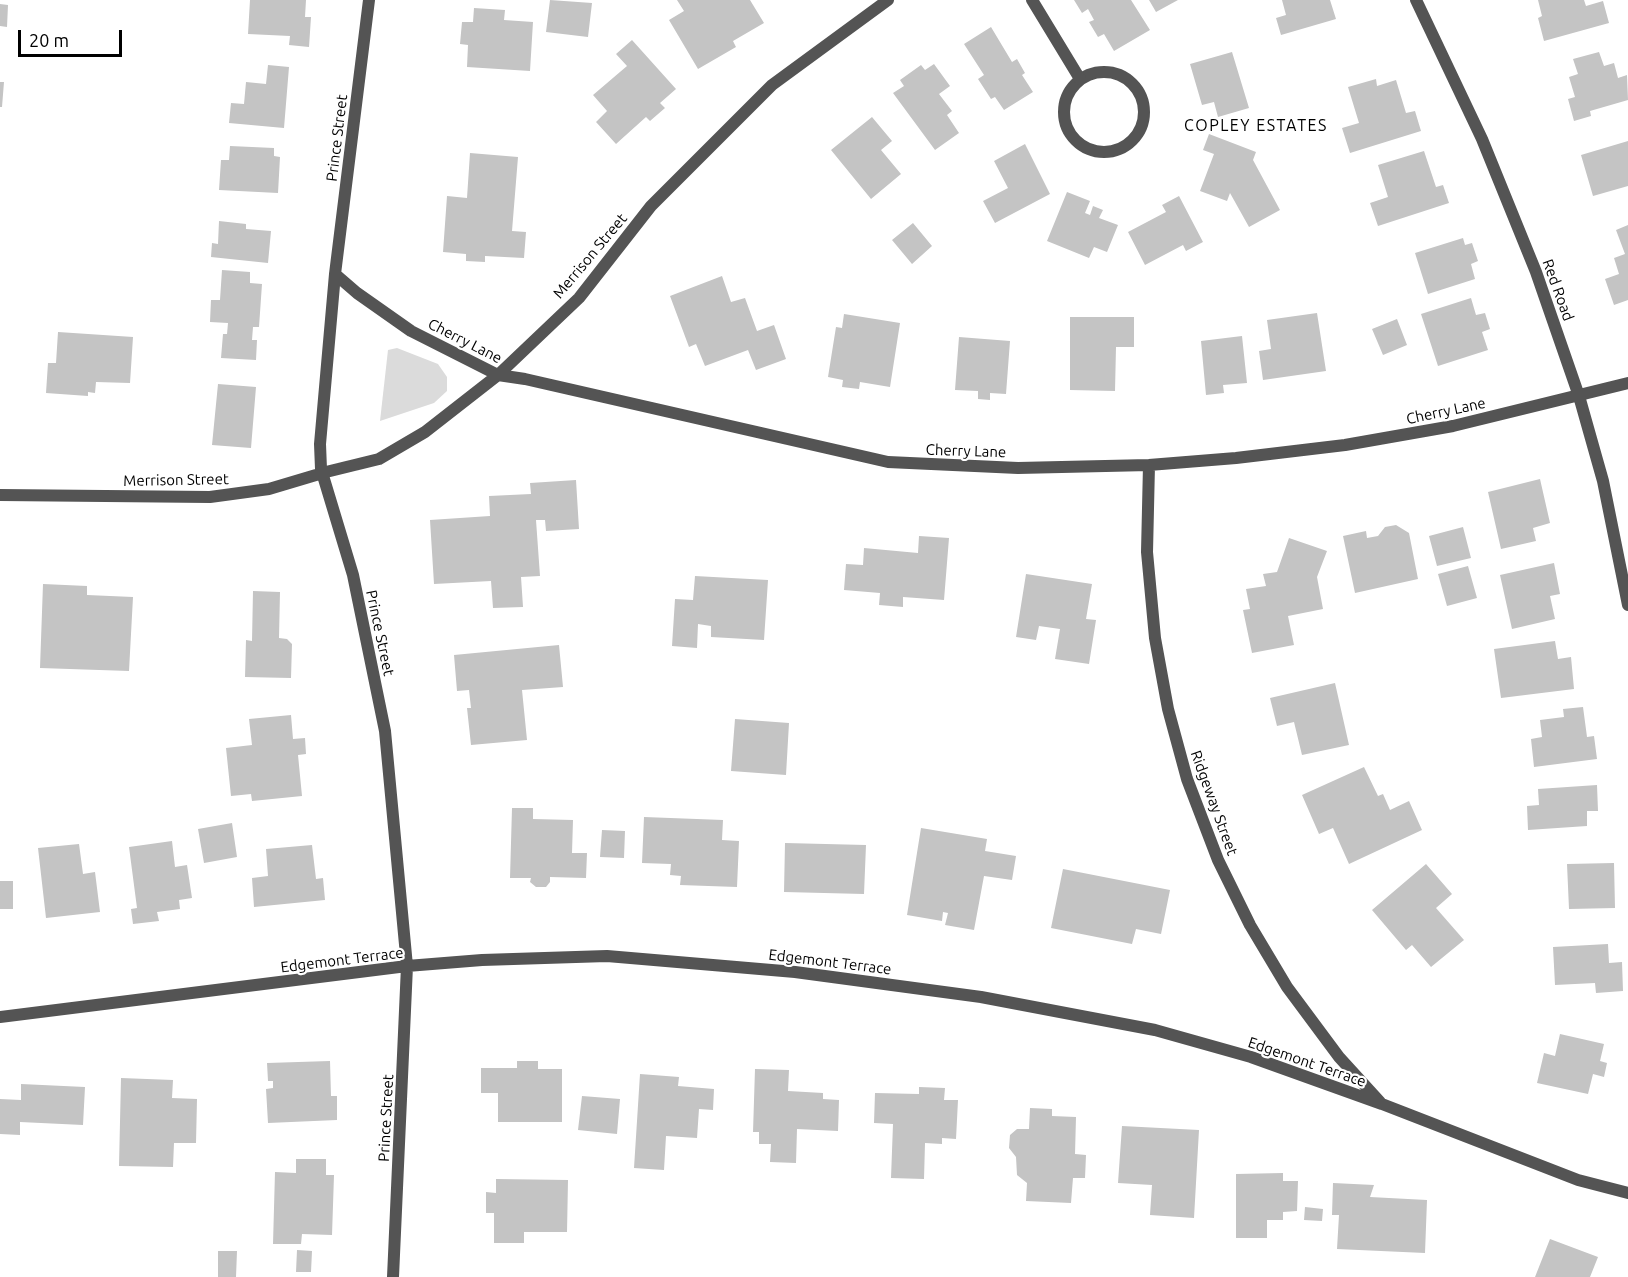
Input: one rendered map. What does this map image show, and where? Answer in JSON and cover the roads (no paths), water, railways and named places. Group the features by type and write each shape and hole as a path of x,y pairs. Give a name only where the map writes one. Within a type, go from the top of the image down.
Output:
{"street":[{"name":"Prince Street","path":"369,0 335,274 320,444 322,473 353,575 385,731 408,966 393,1277"},
{"name":"Merrison Street","path":"0,495 210,497 269,489 379,459 425,432 498,375 579,297 651,206 772,85 888,0"},
{"path":"1032,0 1080,79"},
{"name":"Red Road","path":"1416,0 1482,139 1536,272 1579,396 1603,481 1628,605"},
{"path":"1111,72 1128,79 1137,88 1143,100 1145,112 1143,125 1137,137 1128,145 1115,151 1101,153 1087,149 1067,130 1063,116 1064,102 1070,89 1080,79 1092,73 1111,72"},
{"name":"Cherry Lane","path":"335,274 357,293 411,331 498,375 525,379 888,462 1018,468 1149,465 1236,458 1345,445 1453,426 1628,382"},
{"name":"Ridgeway Street","path":"1149,465 1147,552 1155,638 1168,710 1187,779 1218,860 1250,925 1287,987 1339,1057 1382,1104"},
{"name":"Edgemont Terrace","path":"0,1017 408,966 482,960 608,956 795,972 981,997 1155,1030 1251,1057 1382,1104 1578,1180 1628,1193"}],"district":[{"name":"COPLEY ESTATES","path":"1256,126"}]}
